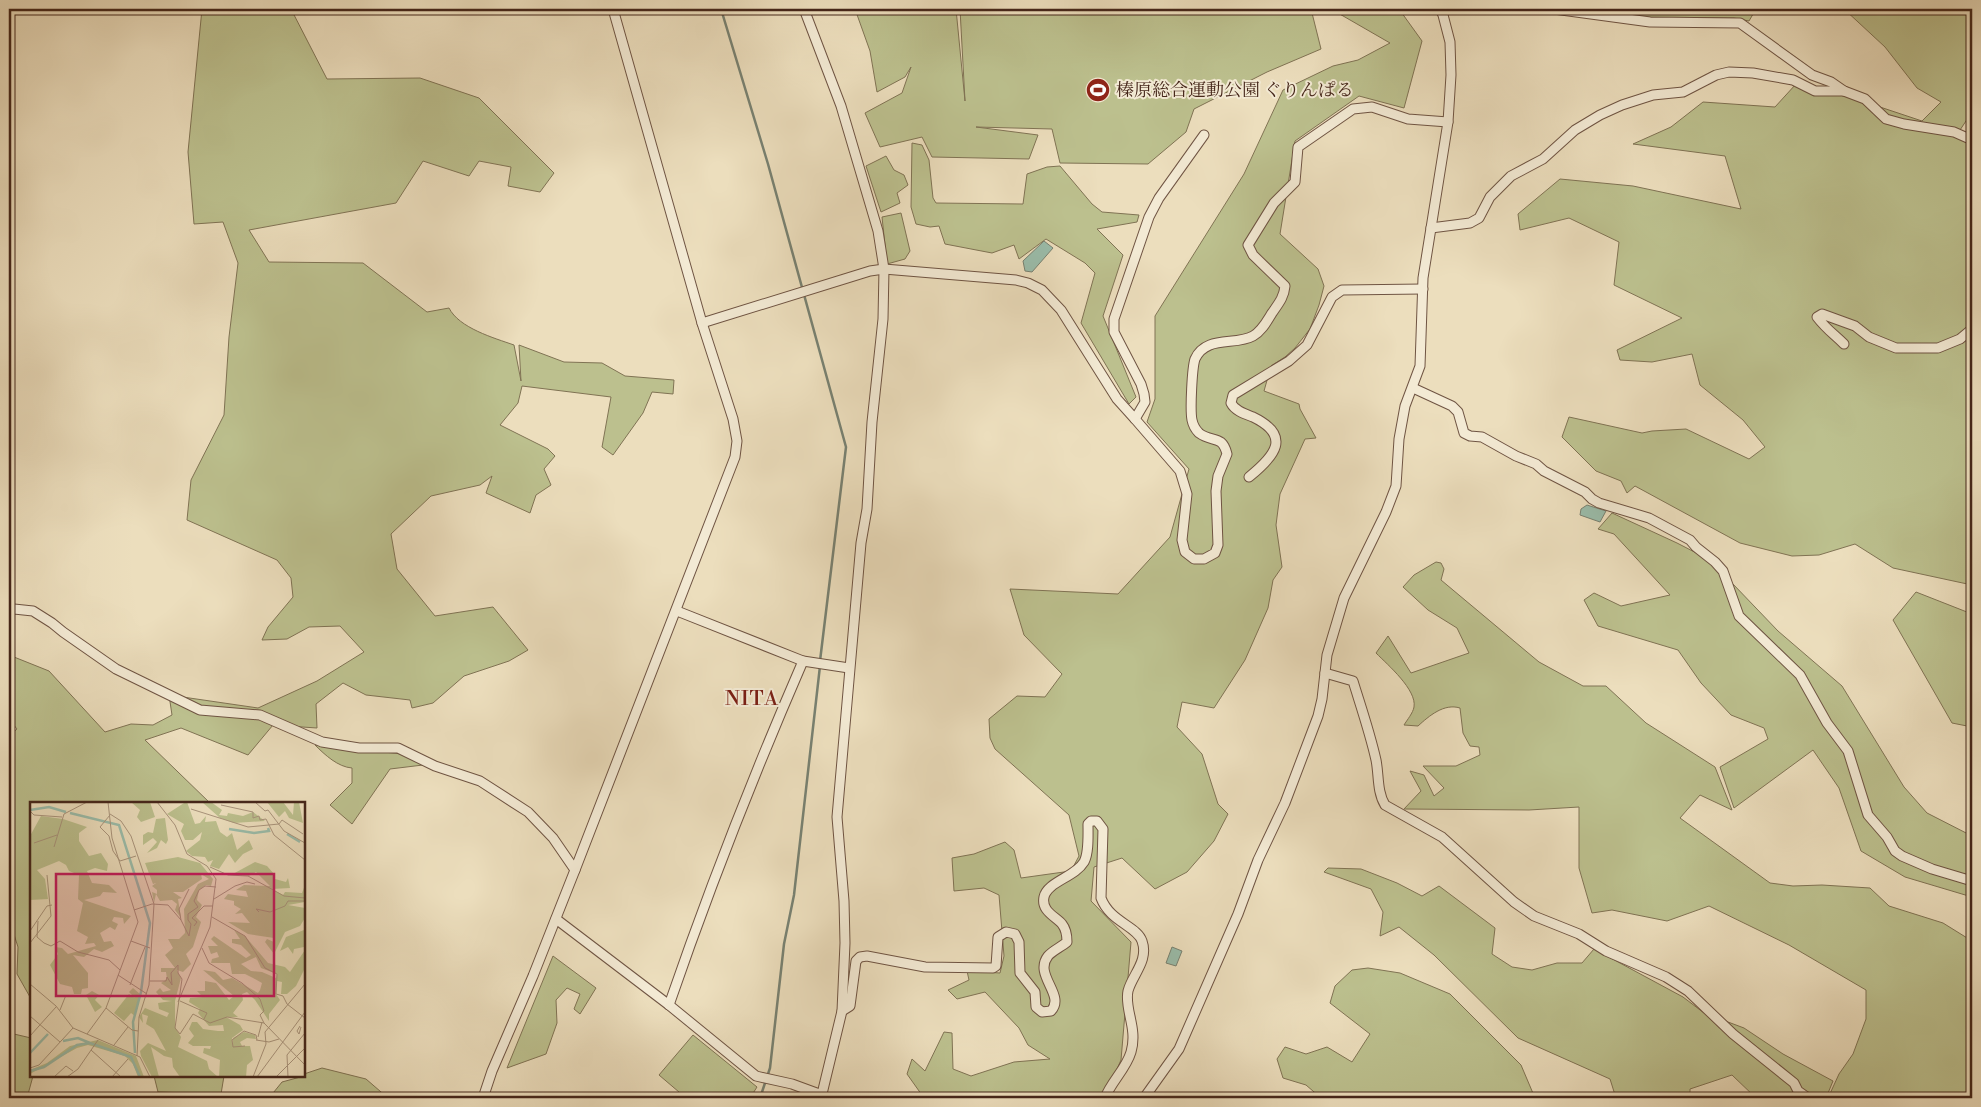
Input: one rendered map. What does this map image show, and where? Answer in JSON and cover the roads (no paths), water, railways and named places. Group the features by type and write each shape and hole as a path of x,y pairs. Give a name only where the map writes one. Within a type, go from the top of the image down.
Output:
{"street":[{"path":"483,1098 492,1071 576,870 622,746 677,611 735,458 737,441 733,419 702,323 613,9"},
{"path":"556,919 669,1005 756,1076 792,1084 821,1097 842,1010 845,943 837,817 861,543 867,509 872,422 883,319 884,270 878,231 841,106 804,9"},
{"path":"1144,1098 1179,1049 1234,923 1258,860 1285,803 1322,699 1327,655 1344,598 1386,512 1396,486 1405,406 1420,366 1423,278 1448,122 1452,75 1450,42 1440,9"},
{"path":"1554,9 1650,22 1740,23 1805,70 1831,82 1844,91 1865,99 1886,119 1904,124 1954,132 1972,140"},
{"path":"1431,228 1470,223 1480,218 1490,197 1511,176 1542,159 1575,130 1600,115 1622,105 1653,95 1683,92 1716,75 1729,72 1753,73 1793,80 1815,91 1844,91"},
{"path":"702,323 870,271 884,270 1016,280 1028,283 1042,290 1061,310 1117,398 1180,470 1186,494 1182,540 1185,552 1194,558 1204,559 1215,553 1218,545 1216,491 1218,476 1227,454 1225,445 1198,432 1192,421 1192,387 1195,360 1201,352 1215,343 1253,336 1262,328 1284,296 1285,286 1253,255 1248,246 1274,203 1295,182 1298,147 1354,109 1372,107 1408,119 1448,122"},
{"path":"1135,420 1145,402 1144,394 1141,384 1114,332 1114,319 1149,217 1159,198 1204,135"},
{"path":"1250,477 1266,463 1276,448 1277,439 1273,431 1264,423 1234,408 1231,403 1233,396 1278,366 1289,361 1307,345 1332,297 1339,291 1349,289 1423,289"},
{"path":"1844,344 1837,336 1827,330 1817,317 1822,314 1855,326 1869,337 1896,348 1938,348 1960,339 1972,330"},
{"path":"1413,388 1452,406 1458,412 1464,432 1470,436 1482,437 1516,456 1536,464 1544,471 1585,492 1599,503 1649,518 1690,540 1723,571 1739,616 1800,675 1827,723 1848,751 1868,815 1895,851 1932,869 1972,881"},
{"path":"9,612 14,609 33,611 116,669 200,710 260,715 322,742 359,748 398,748 435,766 480,780 528,812 553,838 576,870"},
{"path":"677,611 803,661 849,668"},
{"path":"669,1005 698,922 803,661"},
{"path":"1325,674 1353,681 1370,737 1376,761 1381,799 1385,805 1442,836 1514,902 1534,916 1579,934 1606,951 1666,977 1688,991 1733,1034 1794,1083 1798,1091 1808,1098"},
{"path":"842,1010 850,1006 856,961 860,957 867,956 925,967 993,968 996,966 998,937 1006,932 1015,934 1019,942 1020,973 1035,992 1036,1007 1042,1012 1051,1011 1055,1006 1056,1000 1044,972 1044,962 1048,955 1067,942 1067,934 1062,924 1049,914 1044,903 1044,896 1047,889 1076,872 1085,861 1088,824 1091,821 1097,821 1104,829 1101,898 1104,908 1112,916 1136,932 1142,941 1143,956 1140,970 1128,990 1127,1000 1133,1028 1131,1053 1105,1098"}],"waterway":[{"path":"721,9 768,164 846,447 820,661"},
{"path":"760,1098 770,1068 784,944 794,895 820,666"}],"place":[{"name":"榛原総合運動公園 ぐりんぱる","path":"1098,90"}],"district":[{"name":"NITA","path":"752,698"}]}
